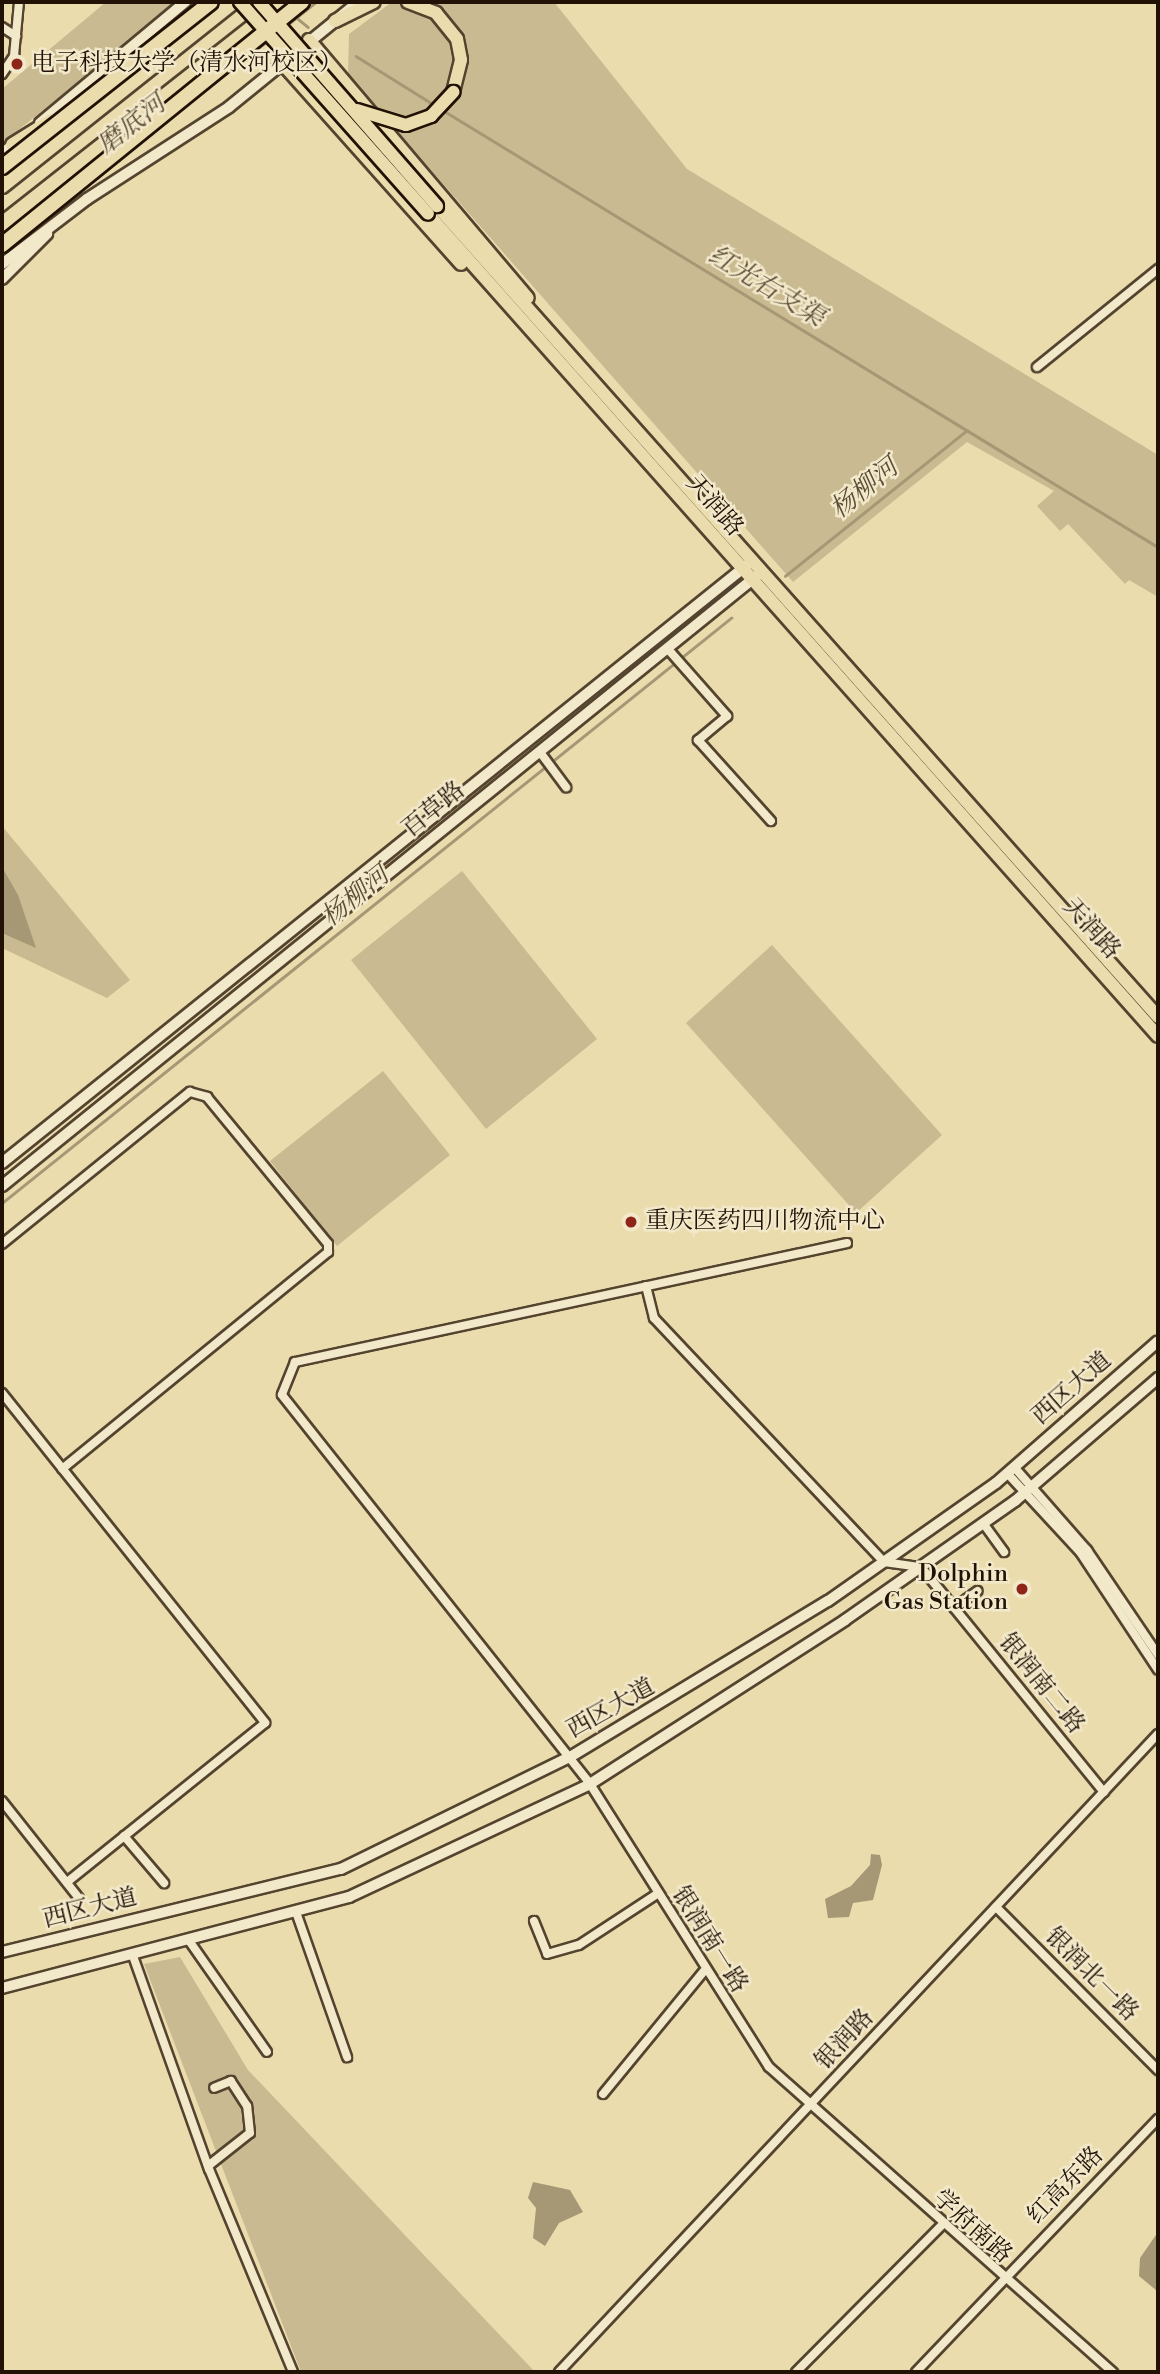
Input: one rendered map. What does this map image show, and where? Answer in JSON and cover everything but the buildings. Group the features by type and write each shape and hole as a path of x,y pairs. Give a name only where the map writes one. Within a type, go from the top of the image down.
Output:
{"highway":[{"path":"2,167 211,2"},
{"path":"2,186 233,2"},
{"path":"2,224 284,2"},
{"path":"2,245 302,2"},
{"path":"5,150 183,41"}],"main road":[{"path":"5,150 186,2"},
{"name":"天润路","path":"240,2 551,334 1158,1036"},
{"name":"天润路","path":"260,2 536,336 741,569 756,570 1158,1017"},
{"path":"2,264 56,222 229,107 358,2"},
{"path":"335,21 374,2"},
{"path":"345,102 406,125 431,116 453,92 461,60 457,40 436,13 408,2"},
{"path":"309,40 522,289 551,334"},
{"path":"282,64 497,304 536,336"},
{"path":"2,279 56,222"},
{"name":"西区大道","path":"2,1952 341,1869 570,1756 645,1716 884,1562 1010,1470 1158,1342"},
{"name":"西区大道","path":"2,1988 190,1942 349,1897 590,1784 921,1567 983,1523 1028,1490 1158,1378"}],"street":[{"path":"2,74 13,62 19,2"},
{"path":"2,27 16,36"},
{"path":"1037,367 1158,269"},
{"name":"百草路","path":"2,1164 741,569"},
{"name":"百草路","path":"2,1186 546,760 756,570"},
{"path":"667,648 727,716 698,740 771,821"},
{"path":"546,760 566,787"},
{"path":"2,1244 190,1092 207,1097 328,1244 328,1252 62,1469"},
{"path":"847,1243 646,1286 654,1318 884,1562 921,1567"},
{"name":"银润南一路","path":"646,1286 295,1362 282,1395 570,1756 590,1784 704,1972 769,2067 809,2106"},
{"path":"2,1393 265,1723 66,1882"},
{"path":"1010,1470 1087,1550 1158,1655"},
{"path":"1028,1490 1101,1581 1158,1670"},
{"path":"983,1523 1004,1552"},
{"name":"银润南二路","path":"921,1567 1104,1792"},
{"path":"954,1608 977,1591"},
{"name":"银润路","path":"559,2372 1158,1734"},
{"path":"2,1801 79,1898"},
{"path":"124,1836 164,1883"},
{"path":"534,1921 547,1954 579,1945 657,1894"},
{"name":"银润北一路","path":"996,1907 1158,2070"},
{"path":"296,1912 347,2057"},
{"path":"190,1942 267,2052"},
{"path":"132,1956 208,2166 293,2372"},
{"path":"603,2094 704,1972"},
{"path":"208,2166 250,2133 247,2106 231,2081 214,2088"},
{"name":"学府南路","path":"809,2106 1003,2280 1113,2372"},
{"name":"红高东路","path":"916,2372 1158,2119"},
{"path":"796,2372 942,2225"},
{"path":"585,2329 592,2337"}],"shaded area":[{"path":"106,2 179,2 2,143 2,89"},
{"path":"392,2 554,2 687,169 1158,455 1158,597 1129,580 1125,584 1068,524 1060,531 1037,506 1054,491 967,442 793,582 348,76 349,34"},
{"path":"2,826 130,980 107,998 2,948"},
{"path":"2,867 18,895 36,948 2,933"},
{"path":"462,871 597,1039 486,1129 351,960"},
{"path":"772,945 942,1135 856,1213 686,1023"},
{"path":"383,1071 450,1155 337,1246 270,1161"},
{"path":"871,1854 880,1855 882,1865 873,1900 853,1903 849,1917 828,1918 825,1899 851,1886 870,1865"},
{"path":"180,1957 248,2070 535,2372 301,2372 144,1964"},
{"path":"533,2182 570,2190 583,2212 559,2223 545,2246 533,2238 536,2208 528,2198"},
{"path":"1158,2232 1157,2291 1139,2276 1140,2258"}],"waterway":[{"name":"磨底河","path":"286,26 316,2"},
{"name":"红光右支渠","path":"297,18 308,27"},
{"name":"磨底河","path":"212,84 267,41"},
{"name":"红光右支渠","path":"356,56 436,106"},
{"name":"红光右支渠","path":"441,109 1158,547"},
{"name":"杨柳河","path":"785,576 967,430"},
{"name":"杨柳河","path":"2,1203 731,618"}],"place":[{"name":"电子科技大学（清水河校区）","path":"17,64"},
{"name":"重庆医药四川物流中心","path":"631,1222"},
{"name":"Dolphin Gas Station","path":"1022,1589"}]}
